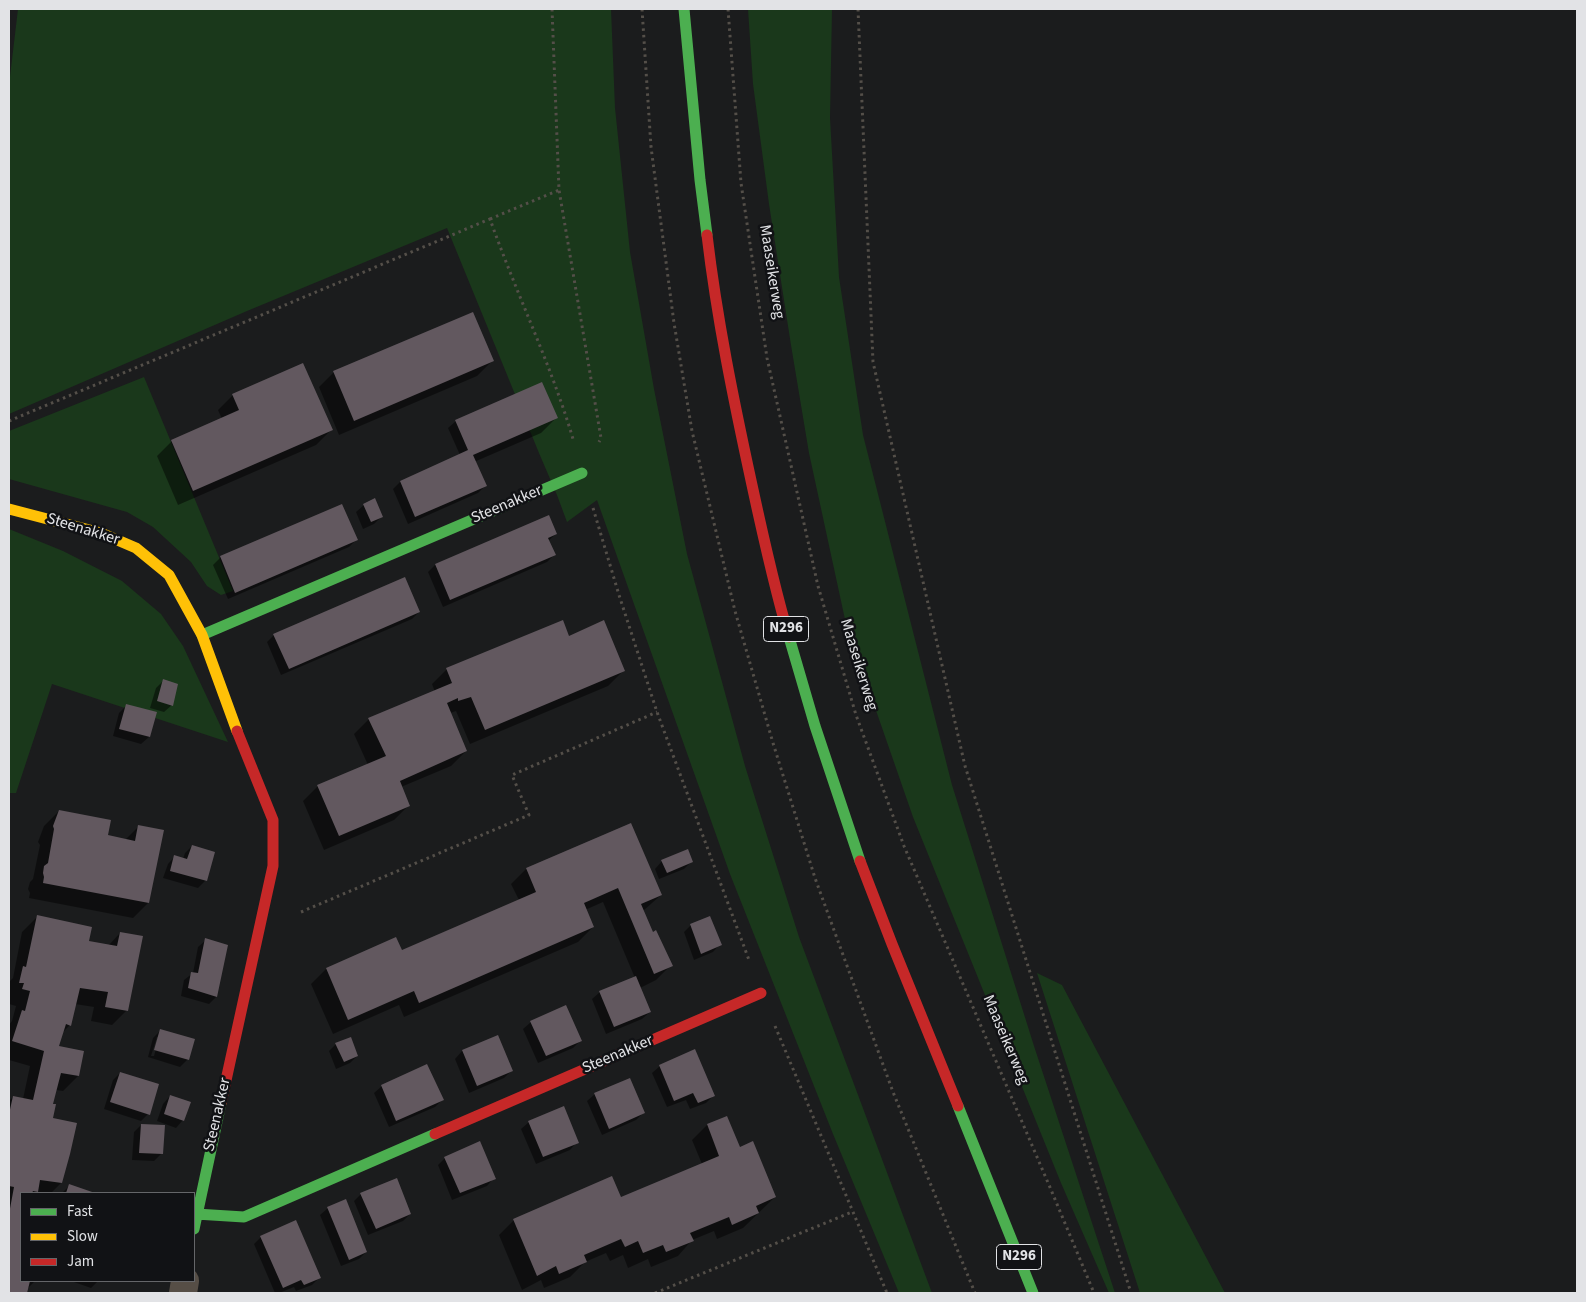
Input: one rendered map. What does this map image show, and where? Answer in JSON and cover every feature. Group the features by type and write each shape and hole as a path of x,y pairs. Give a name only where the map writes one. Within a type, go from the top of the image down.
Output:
{"street":[{"name":"N296","path":"684,9 700,180 713,285 731,390 777,598 815,726 859,857 892,944 1033,1293"},
{"name":"Steenakker","path":"202,635 582,473"},
{"name":"Steenakker","path":"9,509 101,534 136,548 169,575 202,635 226,703 273,820 273,866 195,1222"},
{"name":"Steenakker","path":"196,1214 244,1217 761,993"}],"path":[{"path":"552,9 559,190 602,438 582,473"},
{"name":"Maaseikerweg","path":"728,9 741,182 763,328 818,586 856,715 904,846 1050,1185 1094,1293"},
{"path":"858,9 873,362 965,766 1131,1293"},
{"path":"9,421 559,190"},
{"path":"490,219 549,369 566,418 656,712 761,993 887,1293"},
{"path":"260,929 529,815 512,775 656,712"},
{"path":"655,1293 852,1212"}],"green space":[{"path":"18,9 611,9 615,108 630,252 654,389 687,554 745,766 799,937 932,1293 899,1293 833,1134 730,874 597,500 567,522 447,228 247,311 9,414 9,85"},
{"path":"748,9 832,9 830,118 839,277 863,435 952,785 1034,1046 1115,1293 1109,1293 1061,1183 913,817 846,624 809,453 791,345 753,84"},
{"path":"144,377 233,591 221,595 207,586 191,562 153,527 127,512 9,479 9,431"},
{"path":"9,529 63,551 122,581 161,614 183,646 228,742 52,684 16,793 9,793"},
{"path":"1037,973 1062,985 1225,1293 1140,1293"}],"building":[{"path":"473,312 494,361 354,421 333,371"},
{"path":"303,363 333,430 193,491 171,440 239,410 232,394"},
{"path":"542,382 558,418 473,455 487,486 415,517 400,481 468,450 455,420"},
{"path":"375,498 383,517 371,522 363,504"},
{"path":"342,504 358,540 235,593 220,556"},
{"path":"549,515 557,534 548,538 556,555 450,600 435,564"},
{"path":"405,577 420,612 289,669 273,634"},
{"path":"563,620 569,636 604,620 625,671 485,730 471,697 458,701 458,698 447,703 467,751 400,781 410,806 339,836 317,785 386,756 368,718 452,683 446,668"},
{"path":"163,679 178,684 173,706 157,701"},
{"path":"126,704 157,712 150,737 119,729"},
{"path":"59,810 111,820 108,835 135,841 138,825 164,830 149,903 43,883 44,866 48,863 53,826"},
{"path":"631,823 662,895 641,904 653,932 656,930 673,966 654,974 618,888 584,903 594,927 419,1003 414,991 348,1020 326,968 396,937 402,950 536,892 526,868"},
{"path":"192,845 215,852 207,881 170,871 174,855 187,859"},
{"path":"688,849 693,862 667,873 661,860"},
{"path":"37,915 92,927 89,941 117,946 120,932 143,936 128,1011 105,1007 108,992 80,988 71,1026 66,1024 59,1046 84,1051 79,1076 61,1073 53,1104 56,1104 53,1118 77,1123 62,1183 40,1180 38,1192 20,1192 20,1282 30,1282 27,1293 9,1293 9,1214 14,1187 9,1186 9,1114 13,1096 33,1100 44,1051 12,1041 22,1010 25,1011 30,991 22,989 24,983 19,983 23,966 26,967"},
{"path":"710,916 722,945 701,954 690,924"},
{"path":"205,938 228,945 217,997 188,988 191,972 198,973"},
{"path":"636,976 651,1012 614,1027 599,991"},
{"path":"566,1005 582,1041 546,1056 530,1021"},
{"path":"160,1029 195,1039 189,1060 154,1050"},
{"path":"498,1035 513,1071 477,1086 462,1050"},
{"path":"351,1037 358,1056 344,1062 335,1043"},
{"path":"695,1049 715,1096 698,1103 693,1093 674,1101 659,1065"},
{"path":"427,1064 444,1100 396,1121 381,1085"},
{"path":"120,1072 159,1084 150,1115 110,1102"},
{"path":"630,1078 645,1113 609,1129 594,1093"},
{"path":"170,1095 191,1102 184,1121 164,1114"},
{"path":"564,1106 579,1143 543,1157 528,1121"},
{"path":"727,1116 740,1147 753,1141 776,1197 756,1206 759,1213 732,1225 729,1217 690,1233 694,1241 666,1252 663,1245 643,1253 638,1241 625,1247 621,1239 584,1255 587,1262 559,1274 556,1266 537,1276 513,1219 612,1176 621,1197 719,1156 707,1124"},
{"path":"141,1124 165,1125 163,1154 139,1153"},
{"path":"480,1141 496,1179 460,1193 444,1157"},
{"path":"397,1178 411,1214 376,1229 360,1193"},
{"path":"69,1184 92,1192 66,1192"},
{"path":"346,1199 367,1252 349,1260 327,1207"},
{"path":"296,1220 321,1278 304,1285 301,1280 283,1288 260,1236"}],"traffic: fast":[{"path":"684,9 707,235"},
{"path":"202,635 582,473"},
{"path":"789,637 815,726 860,861"},
{"path":"195,1224 221,1103"},
{"path":"958,1106 1033,1293"},
{"path":"196,1214 244,1217 435,1134"}],"traffic: slow":[{"path":"9,509 101,533 136,548 169,575 202,635 237,731"}],"traffic: jam":[{"path":"707,235 721,330 739,423 769,561 789,637"},
{"path":"221,1103 273,866 273,820 237,731"},
{"path":"860,861 958,1106"},
{"path":"435,1134 761,993"}]}
